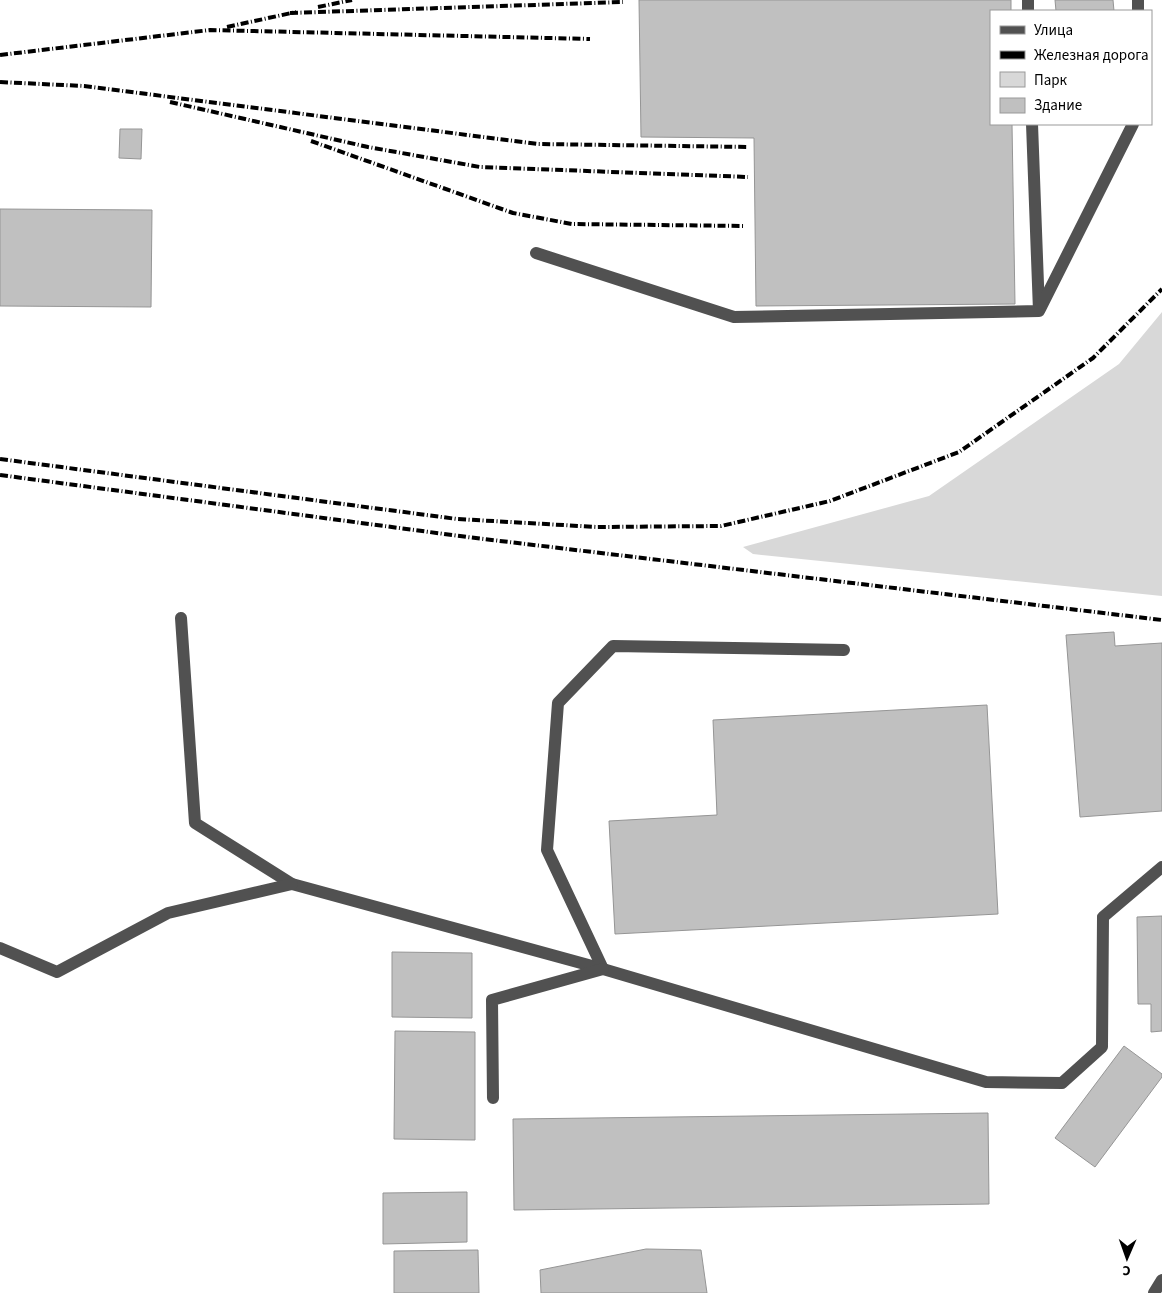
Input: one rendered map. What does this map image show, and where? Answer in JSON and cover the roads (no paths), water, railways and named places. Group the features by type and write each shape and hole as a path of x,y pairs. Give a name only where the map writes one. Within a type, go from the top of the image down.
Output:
{"street":[{"path":"1032,125 1039,311"},
{"path":"1039,311 1132,125"},
{"path":"536,253 734,316 1039,311"},
{"path":"181,618 195,823 292,884 603,969 986,1082 1062,1083 1102,1047 1103,917 1162,867"},
{"path":"603,969 546,850 558,703 612,646 844,650"},
{"path":"0,948 57,972 168,914 292,884"},
{"path":"493,1098 492,1000 603,969"},
{"path":"1154,1293 1162,1280"}],"railway":[{"path":"318,7 352,0"},
{"path":"290,13 623,2"},
{"path":"227,27 296,12"},
{"path":"0,55 210,30 590,39"},
{"path":"0,82 84,86 538,144 748,147"},
{"path":"170,102 368,147 480,167 748,177"},
{"path":"311,141 513,213 572,224 745,226"},
{"path":"0,459 457,519 597,527 721,526 830,501 959,452 1093,358 1162,289"},
{"path":"0,475 467,537 1162,620"}]}
